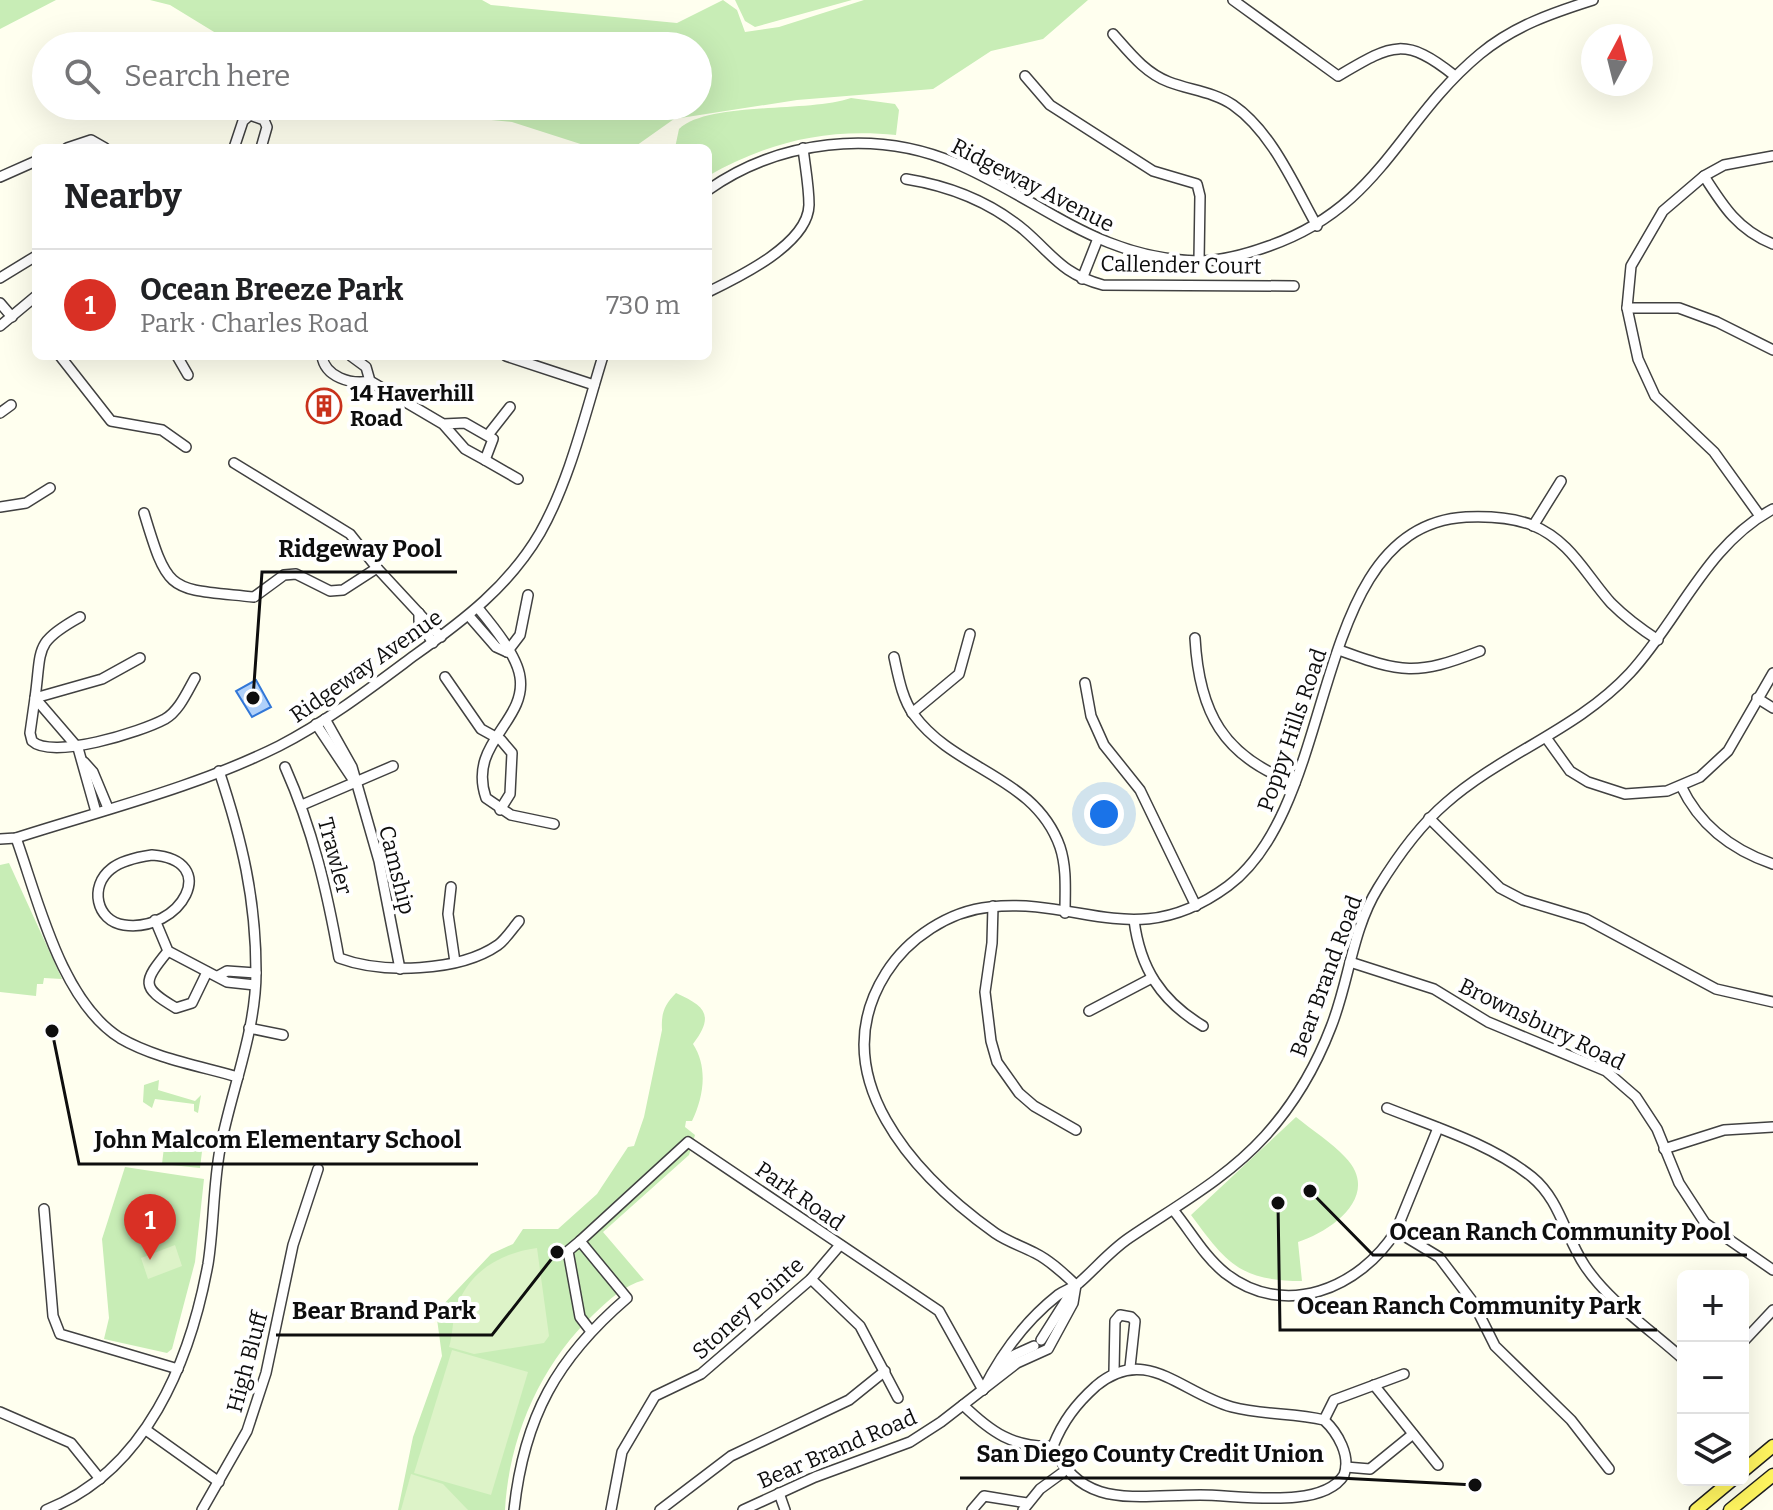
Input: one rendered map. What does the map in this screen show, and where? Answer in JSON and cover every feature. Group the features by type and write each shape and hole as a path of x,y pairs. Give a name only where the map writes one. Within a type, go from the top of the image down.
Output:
{"main road":[{"path":"1749,1466 1773,1446"},
{"path":"1730,1510 1773,1475"},
{"path":"1696,1510 1725,1486"}],"street":[{"path":"1233,0 1338,76 1372,56 1397,48 1429,55 1455,76"},
{"name":"Ridgeway Avenue","path":"712,188 754,164 803,148 882,145 930,154 971,171 1097,241 1145,255 1199,261 1246,254 1317,226 1367,185 1455,76 1506,35 1540,17 1591,0"},
{"path":"1113,34 1135,58 1158,76 1224,100 1247,116 1263,133 1317,226"},
{"path":"1025,76 1050,105 1153,171 1197,184 1200,196 1199,261"},
{"path":"235,144 244,120"},
{"path":"262,144 267,127 264,120"},
{"path":"76,144 86,140 99,144"},
{"path":"712,290 750,271 801,230 809,206 803,148"},
{"path":"1760,516 1714,452 1655,396 1638,359 1627,308 1631,266 1651,226 1679,195 1724,165 1773,156"},
{"path":"0,177 32,163"},
{"path":"1704,176 1722,207 1751,235 1773,244"},
{"name":"Callender Court","path":"906,179 959,191 994,209 1024,231 1067,272 1103,285 1294,286"},
{"path":"1082,279 1097,241"},
{"path":"0,278 32,258"},
{"path":"0,326 32,300"},
{"path":"0,303 12,317"},
{"path":"1627,308 1679,308 1773,350"},
{"path":"63,360 111,421 164,431 186,447"},
{"path":"179,360 188,375"},
{"path":"324,360 329,371 350,383 370,381 443,424 465,449 518,479"},
{"path":"356,360 366,367 370,381"},
{"path":"518,360 594,385"},
{"name":"Ridgeway Avenue","path":"0,839 16,838 219,771 279,746 320,722 469,616 503,585 540,531 563,479 602,360"},
{"path":"0,413 11,405"},
{"path":"488,435 510,407"},
{"path":"443,424 465,423 488,435 492,445 485,460"},
{"path":"234,463 350,534 419,613 419,621 437,640"},
{"path":"1533,526 1561,481"},
{"path":"0,507 26,503 50,488"},
{"name":"Bear Brand Road","path":"983,1390 1014,1338 1060,1293 1076,1285 1115,1248 1174,1211 1231,1169 1265,1136 1292,1103 1332,1026 1350,962 1376,892 1405,846 1429,818 1491,770 1547,739 1606,696 1658,640 1697,578 1723,548 1760,516 1773,509"},
{"path":"144,513 161,568 173,584 202,592 254,597 284,575 296,574 330,591 343,590 377,568"},
{"name":"Poppy Hills Road","path":"1076,1285 1037,1254 997,1234 938,1182 891,1133 868,1080 868,1018 874,994 890,967 936,925 962,912 993,906 1026,907 1134,920 1196,906 1238,878 1261,853 1281,822 1339,650 1371,573 1392,549 1409,536 1451,518 1498,517 1533,526 1571,551 1609,601 1658,640"},
{"path":"507,652 520,635 528,595"},
{"path":"478,608 504,641 507,652 518,668 520,694 484,755 482,782 486,798 500,810 554,824"},
{"path":"469,616 496,647 507,652"},
{"path":"80,617 50,634 41,650 30,733 32,741 47,748 78,748 166,719 195,678"},
{"path":"912,713 959,674 970,634"},
{"path":"1195,638 1203,697 1225,739 1250,760 1295,783"},
{"path":"1339,650 1387,667 1410,670 1438,668 1480,651"},
{"path":"894,657 912,713 943,746 1017,788 1049,822 1065,865 1065,913"},
{"path":"35,698 102,679 140,658"},
{"path":"1547,739 1570,771 1606,788 1645,796 1681,786 1714,766 1728,751 1773,673"},
{"path":"445,677 475,721 508,747 514,760 510,794 500,810"},
{"path":"1085,683 1091,716 1104,745 1140,790 1196,906"},
{"path":"35,698 78,748 96,812"},
{"path":"1757,698 1773,708"},
{"name":"Camship","path":"320,722 352,767 379,861 400,969"},
{"path":"84,762 93,772 108,808"},
{"path":"302,805 393,766"},
{"name":"Trawler","path":"285,767 302,805 324,873 339,958 356,965 400,969"},
{"path":"46,1510 72,1500 100,1479 146,1430 178,1369 207,1264 220,1150 248,1031 256,973 251,883 219,771"},
{"path":"1681,786 1691,806 1720,836 1735,848 1773,864"},
{"path":"1429,818 1500,888 1523,900 1586,919 1716,989 1773,1002"},
{"path":"16,838 46,925 67,972 98,1020 121,1038 143,1048 238,1077"},
{"path":"152,855 177,860 182,866 188,886 182,905 155,920 126,926 112,922 102,912 97,899 99,886 113,867 152,855"},
{"path":"451,887 448,914 455,962"},
{"path":"993,906 992,943 985,992 988,1029 997,1062 1019,1093 1034,1106 1076,1130"},
{"path":"155,920 168,951 227,982 255,985"},
{"path":"1134,920 1139,954 1150,979 1182,1014 1203,1026"},
{"path":"400,969 455,962 498,945 519,921"},
{"path":"168,951 149,976 148,986 152,994 176,1008 192,1003 212,974 227,971 256,973"},
{"name":"Brownsbury Road","path":"1350,962 1434,989 1488,1022 1606,1071 1636,1097 1657,1129 1679,1183 1705,1223 1773,1270"},
{"path":"1089,1011 1150,979"},
{"path":"248,1031 281,1037"},
{"path":"1387,1108 1481,1146 1531,1176 1547,1192 1584,1265 1601,1286 1677,1354"},
{"path":"1664,1149 1724,1130 1773,1127"},
{"path":"1174,1211 1223,1271 1247,1286 1282,1296 1320,1292 1354,1278 1373,1262 1396,1231 1438,1128"},
{"name":"Park Road","path":"580,1241 688,1142 939,1311 983,1390"},
{"name":"High Bluff","path":"202,1510 247,1431 266,1373 293,1245 318,1169"},
{"path":"44,1209 53,1316 60,1334 178,1369"},
{"path":"1396,1231 1439,1257 1473,1302 1495,1346 1571,1420 1609,1469"},
{"path":"514,1510 522,1457 542,1401 590,1330 627,1298 580,1241 568,1251 580,1317 590,1330"},
{"name":"Stoney Pointe","path":"611,1510 622,1452 655,1396 701,1374 811,1279 840,1245"},
{"path":"811,1279 860,1326 898,1398"},
{"name":"Bear Brand Road","path":"743,1510 910,1442 998,1377 1044,1352 1044,1339 1073,1303 1076,1285"},
{"path":"1749,1336 1773,1310"},
{"path":"1114,1372 1115,1321 1120,1315 1135,1321 1130,1367"},
{"path":"998,1377 1012,1356 1044,1339 1030,1321"},
{"path":"1130,1367 1156,1373 1228,1406 1324,1420 1339,1439 1346,1467 1341,1482 1331,1494 1315,1504 1298,1509 1262,1508 1200,1495 1115,1505 1073,1488 1062,1473 1053,1446 1062,1424 1077,1404 1114,1372 1130,1367"},
{"path":"667,1509 731,1456 849,1400 885,1371"},
{"path":"1324,1420 1334,1400 1404,1374"},
{"path":"1374,1385 1438,1465"},
{"path":"963,1405 999,1437 1036,1447 1053,1446"},
{"path":"0,1412 71,1443 100,1479"},
{"path":"146,1430 219,1482"},
{"path":"1346,1467 1370,1469 1413,1434"},
{"path":"972,1510 984,1496 1025,1507 1062,1473"},
{"path":"779,1493 785,1510"}],"green space":[{"path":"0,0 56,0 0,29"},
{"path":"150,0 482,0 491,5 677,23 723,0 737,10 745,32 779,27 864,0 1088,0 1043,39 991,51 933,89 797,100 712,113 712,32 214,32 170,5"},
{"path":"735,0 852,0 755,27 745,21"},
{"path":"851,98 895,104 899,110 896,135 846,134 798,140 753,154 712,174 712,144 676,144 679,129 693,120 712,120 712,114"},
{"path":"491,120 673,120 639,144 581,144 512,122"},
{"path":"9,863 62,979 44,978 43,984 37,984 36,996 0,992 0,865"},
{"path":"676,993 700,1007 705,1019 693,1044 701,1062 703,1082 692,1121 686,1121 685,1127 695,1135 689,1155 603,1232 644,1280 623,1289 594,1314 558,1355 544,1378 531,1403 513,1455 505,1510 398,1510 413,1437 442,1356 437,1319 440,1308 491,1254 513,1244 523,1229 558,1229 597,1194 628,1147 634,1146 644,1117 663,1014"},
{"path":"159,1080 158,1090 195,1101 201,1095 198,1113 194,1111 194,1104 155,1099 152,1108 143,1102 144,1085"},
{"path":"1296,1117 1345,1157 1355,1171 1358,1185 1355,1198 1338,1220 1298,1242 1302,1281 1263,1277 1236,1266 1214,1245 1191,1215"},
{"path":"166,1130 204,1135 200,1168 162,1164"},
{"path":"125,1167 204,1179 195,1262 172,1349 167,1353 104,1339 109,1318 102,1239"},
{"path":"175,1245 182,1266 148,1279 141,1258"},
{"path":"537,1248 549,1336 544,1343 474,1354 449,1347 461,1296 477,1275 510,1254"},
{"path":"452,1350 528,1372 491,1495 414,1473"},
{"path":"411,1474 443,1484 468,1510 401,1510"}],"water":[{"path":"256,680 271,707 252,717 236,691"}],"place":[{"name":"14 Haverhill Road","path":"324,406"},
{"name":"Ridgeway Pool","path":"253,698"},
{"name":"John Malcom Elementary School","path":"52,1031"},
{"name":"Ocean Ranch Community Pool","path":"1310,1191"},
{"name":"Ocean Ranch Community Park","path":"1278,1203"},
{"name":"Bear Brand Park","path":"557,1252"},
{"name":"Ocean Breeze Park","path":"150,1260"},
{"name":"San Diego County Credit Union","path":"1475,1485"}]}
